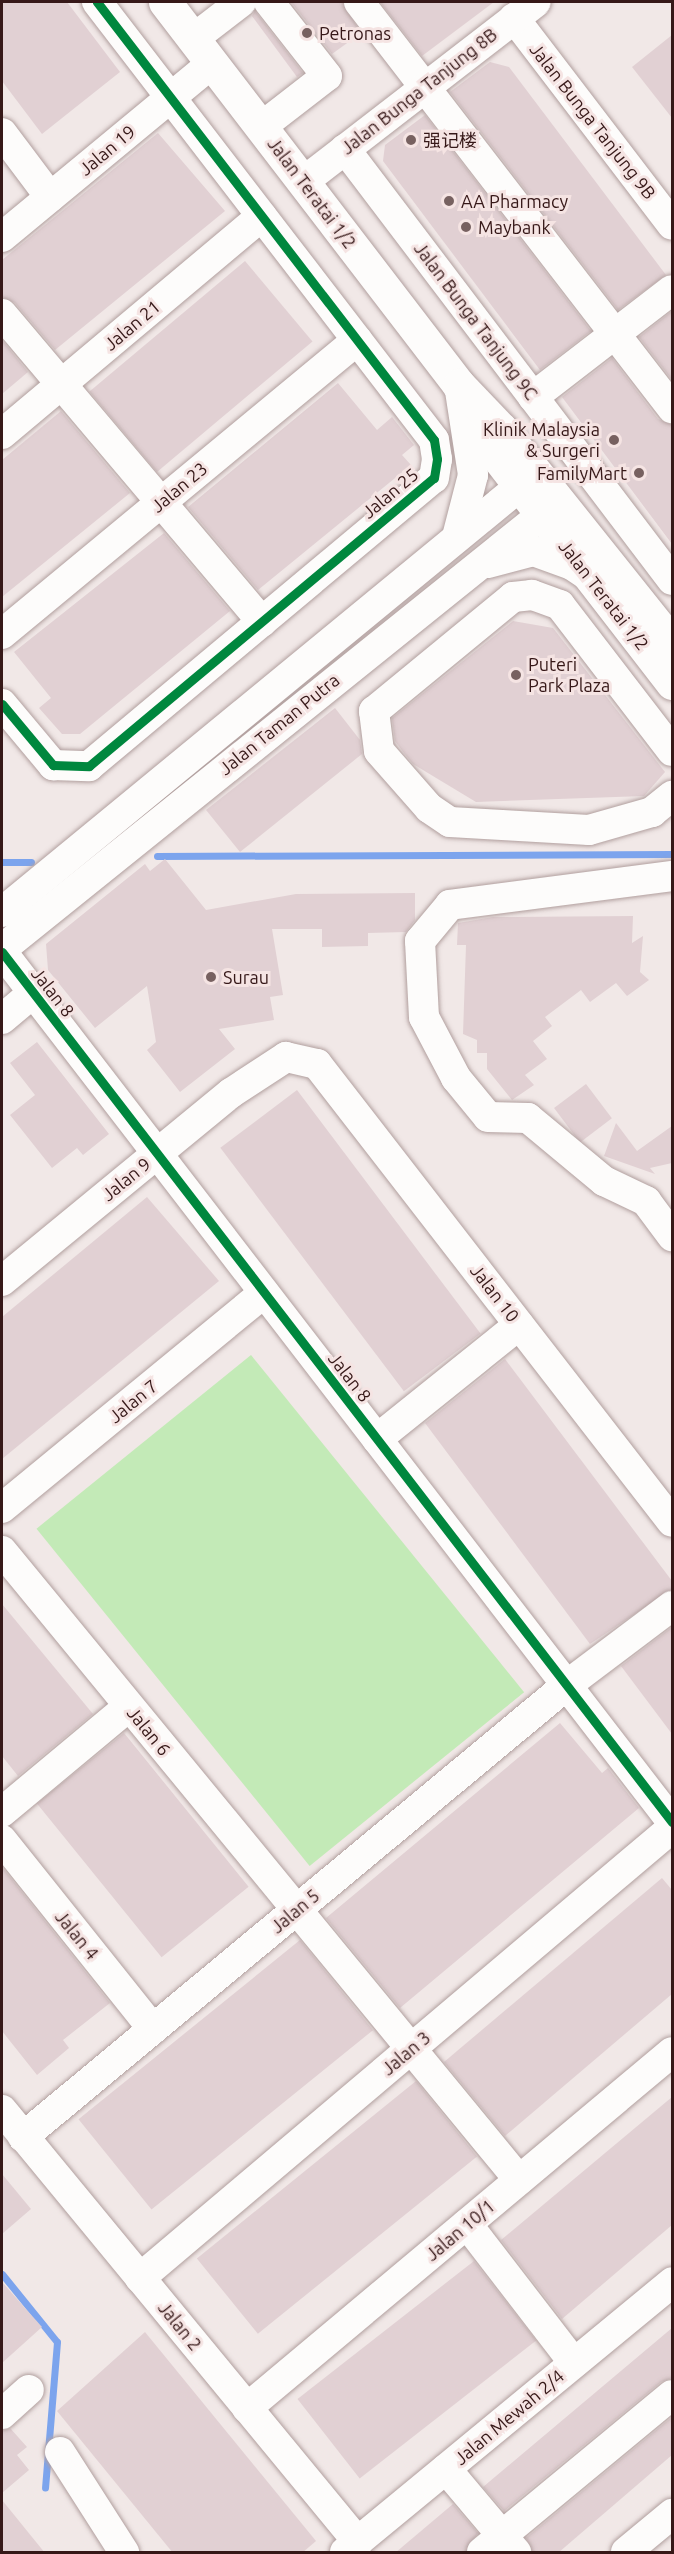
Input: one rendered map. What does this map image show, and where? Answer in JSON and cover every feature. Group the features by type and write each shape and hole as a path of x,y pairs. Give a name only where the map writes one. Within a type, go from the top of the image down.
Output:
{"main road":[{"name":"Jalan Teratai 1/2","path":"165,2 459,385 527,480 550,508 670,634"},
{"name":"Jalan Teratai 1/2","path":"550,508 593,580 626,620 672,683"}],"street":[{"name":"Jalan 25","path":"2,704 53,765 89,766 434,478 434,440 97,2"},
{"name":"Jalan 19","path":"2,237 170,97 241,2"},
{"path":"261,127 327,76 269,2"},
{"path":"359,2 672,408"},
{"name":"Jalan Bunga Tanjung 8B","path":"303,182 525,10"},
{"name":"Jalan Bunga Tanjung 9B","path":"525,10 668,208"},
{"path":"2,133 50,197"},
{"name":"Jalan Bunga Tanjung 9C","path":"345,149 672,580"},
{"name":"Jalan 21","path":"2,434 262,216"},
{"path":"533,397 672,290"},
{"path":"2,314 159,504 262,622"},
{"name":"Jalan 23","path":"2,634 357,340"},
{"path":"458,533 473,475 459,385"},
{"name":"Jalan Taman Putra","path":"2,912 458,533 527,480"},
{"name":"Jalan Taman Putra","path":"2,951 471,568 550,508"},
{"path":"471,568 533,551 572,565 593,580"},
{"path":"672,751 594,642 560,604 531,595 513,597 374,711 379,751 429,808 450,822 589,830 652,812 672,796"},
{"path":"594,642 626,620"},
{"path":"672,876 450,905 420,941 424,1017 456,1078 488,1117 528,1118 604,1181 646,1201 672,1236"},
{"name":"Jalan 8","path":"2,951 672,1822"},
{"path":"2,1019 33,993"},
{"name":"Jalan 9","path":"2,1281 231,1094 286,1057 317,1064"},
{"name":"Jalan 10","path":"317,1064 672,1522"},
{"name":"Jalan 7","path":"2,1509 264,1293"},
{"path":"377,1439 519,1324"},
{"name":"Jalan 6","path":"2,1551 519,2180"},
{"name":"Jalan 5","path":"23,2137 567,1685 672,1606"},
{"path":"2,1812 129,1706"},
{"name":"Jalan 3","path":"140,2278 672,1828"},
{"name":"Jalan 4","path":"2,1840 153,2029"},
{"name":"Jalan 10/1","path":"247,2408 671,2056"},
{"name":"Jalan 2","path":"2,2110 247,2408 352,2547"},
{"path":"466,2224 574,2362"},
{"name":"Jalan Mewah 2/4","path":"352,2547 574,2362 670,2287"},
{"path":"2,2414 29,2390"},
{"path":"446,2469 500,2547 672,2395"},
{"path":"60,2452 115,2549"},
{"path":"626,2553 672,2514"}],"green space":[{"path":"251,1355 524,1692 310,1866 37,1529"}],"building":[{"path":"2,2 67,2 120,72 42,134 2,81"},
{"path":"291,2 342,2 361,33 332,54"},
{"path":"380,2 494,2 422,56"},
{"path":"255,11 303,73 297,77 252,16"},
{"path":"672,35 672,118 632,67"},
{"path":"490,62 509,67 666,275 618,310 450,92"},
{"path":"425,115 591,331 540,370 383,161 385,145"},
{"path":"158,133 225,211 55,350 15,303 2,297 2,260"},
{"path":"245,261 312,341 157,472 89,391"},
{"path":"672,311 672,380 639,337"},
{"path":"2,340 28,372 2,394"},
{"path":"612,358 658,419 672,425 672,544 562,397"},
{"path":"338,383 377,430 392,417 414,445 402,455 411,465 258,590 188,507"},
{"path":"61,411 130,493 2,597 2,460"},
{"path":"164,533 230,611 80,734 62,734 39,708 51,698 14,652"},
{"name":"Puteri Park Plaza","path":"513,621 553,628 665,772 644,796 476,802 413,764 395,741 392,718"},
{"path":"335,708 360,740 362,754 240,852 206,810"},
{"path":"165,859 206,910 296,894 415,893 415,920 406,932 368,933 368,946 322,947 322,929 272,929 283,995 270,997 274,1020 219,1029 235,1049 180,1092 147,1050 156,1042 147,986 95,1028 48,970 46,944 145,864 150,871"},
{"path":"633,916 632,943 643,936 640,972 649,980 627,996 616,983 590,1002 581,990 545,1017 552,1026 533,1041 547,1059 525,1075 534,1085 512,1100 487,1069 487,1053 477,1053 477,1040 463,1034 466,945 457,945 458,923 493,917"},
{"path":"37,1042 109,1134 83,1155 77,1148 52,1168 10,1115 35,1095 10,1063"},
{"path":"586,1084 612,1118 580,1142 554,1108"},
{"path":"297,1090 481,1334 404,1391 220,1148"},
{"path":"616,1123 637,1151 672,1126 672,1163 650,1168 655,1174 604,1156"},
{"path":"147,1197 219,1281 2,1459 2,1317"},
{"path":"505,1359 672,1581 672,1589 590,1644 425,1423"},
{"path":"2,1604 93,1714 18,1776 2,1756"},
{"path":"672,1627 672,1734 621,1666"},
{"path":"560,1723 602,1773 608,1768 639,1808 400,2008 326,1918"},
{"path":"124,1733 249,1887 162,1957 37,1803"},
{"path":"2,1867 110,2003 63,2040 69,2048 37,2075 2,2031"},
{"path":"662,1878 672,1890 672,1994 505,2136 444,2062"},
{"path":"300,1940 373,2030 152,2210 79,2119"},
{"path":"416,2081 477,2156 258,2334 197,2258"},
{"path":"672,2097 672,2225 562,2319 501,2240"},
{"path":"2,2174 31,2209 2,2234"},
{"path":"474,2261 536,2341 360,2478 297,2399"},
{"path":"2,2282 42,2327 2,2363"},
{"path":"672,2328 672,2378 661,2382 504,2511 483,2487"},
{"path":"145,2332 316,2541 302,2553 173,2553 57,2411"},
{"path":"672,2417 672,2455 558,2553 533,2553 526,2538"},
{"path":"10,2428 27,2447 17,2455 29,2470 2,2493 2,2431"},
{"path":"2,2500 45,2553 2,2553"},
{"path":"453,2504 478,2533 465,2553 395,2553"}],"waterway":[{"path":"157,856 672,854"},
{"path":"2,862 31,862"},
{"path":"2,2274 57,2342 45,2488"}],"cycle path":[{"path":"2,704 53,765 89,766 434,478 437,459 434,440 97,2"},
{"path":"2,952 672,1822"}],"place":[{"name":"Petronas","path":"307,33"},
{"name":"强记楼","path":"411,140"},
{"name":"AA Pharmacy","path":"449,201"},
{"name":"Maybank","path":"466,227"},
{"name":"Klinik Malaysia & Surgeri","path":"614,440"},
{"name":"FamilyMart","path":"639,473"},
{"name":"Puteri Park Plaza","path":"516,675"},
{"name":"Surau","path":"211,977"}]}
